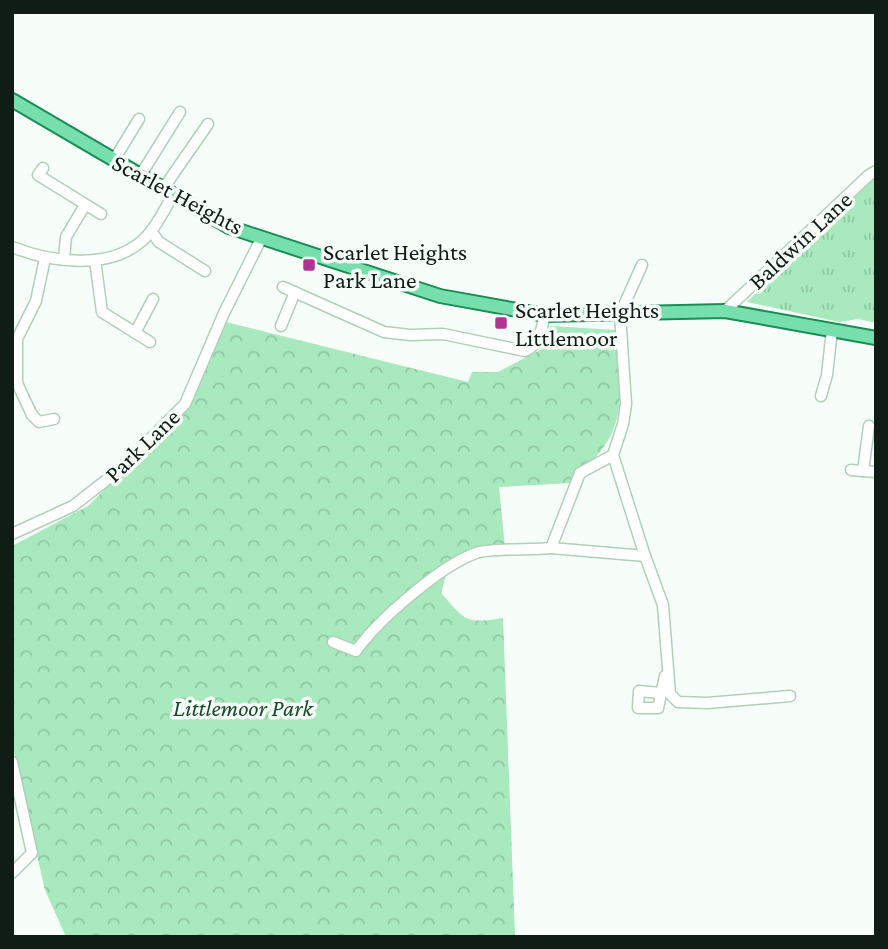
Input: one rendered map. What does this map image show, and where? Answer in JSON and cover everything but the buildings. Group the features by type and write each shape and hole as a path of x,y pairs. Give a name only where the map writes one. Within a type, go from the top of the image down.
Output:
{"main road":[{"name":"Scarlet Heights","path":"12,100 229,227 440,296 545,315 725,312 876,338"}],"street":[{"path":"140,176 180,112"},
{"path":"114,160 139,119"},
{"path":"12,247 45,258 95,260 123,253 152,231 168,192 208,124"},
{"path":"43,168 38,175 100,214"},
{"name":"Baldwin Lane","path":"725,312 876,171"},
{"path":"64,259 65,237 85,205"},
{"path":"152,231 159,242 205,271"},
{"name":"Park Lane","path":"12,534 74,506 118,471 185,404 224,313 262,237"},
{"path":"45,258 36,301 17,339 17,383 32,415 39,422 54,419"},
{"path":"95,260 102,312 149,342"},
{"path":"642,265 620,314 626,404 613,455 663,605 670,694 678,702 707,703 790,696"},
{"path":"283,286 384,332 410,335 443,334 525,351 534,347 538,340 545,315"},
{"path":"281,326 295,292"},
{"path":"135,333 153,299"},
{"path":"821,396 827,375 832,330"},
{"path":"863,471 869,426"},
{"path":"551,548 580,473 613,455"},
{"path":"851,470 876,472"},
{"path":"333,642 356,651 370,632 404,601 452,565 478,552 551,548 645,556"},
{"path":"660,692 664,684 667,651"},
{"path":"12,762 32,853 12,873"}],"green space":[{"path":"876,177 876,323 858,319 839,322 747,302 844,209 870,180"},
{"name":"Littlemoor Park","path":"226,322 468,382 472,372 498,372 546,347 550,326 616,330 620,402 618,416 607,442 571,483 499,487 505,547 472,549 449,565 441,593 467,618 481,621 503,618 515,937 66,937 45,890 12,744 12,546 88,506 190,405"}],"place":[{"name":"Scarlet Heights Park Lane","path":"309,265"},
{"name":"Scarlet Heights Littlemoor","path":"501,323"}]}
